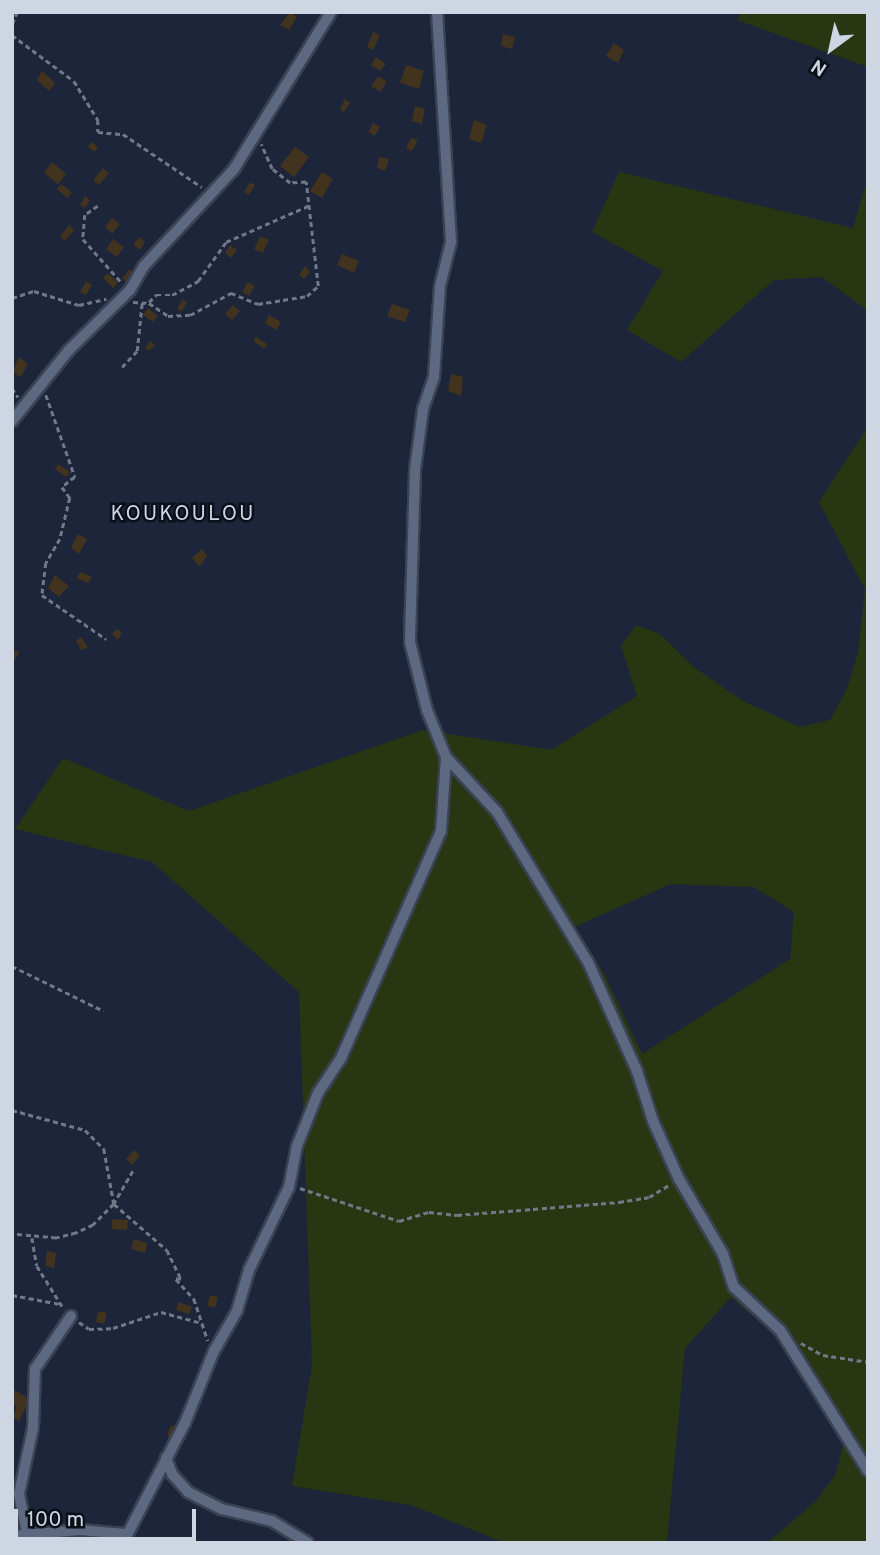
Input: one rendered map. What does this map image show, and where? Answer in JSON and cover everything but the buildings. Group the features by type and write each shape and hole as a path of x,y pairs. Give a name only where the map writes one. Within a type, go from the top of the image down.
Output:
{"street":[{"path":"12,421 40,384 130,290 144,265 212,193 256,132 331,12"},
{"path":"437,12 451,242 440,286 434,377 423,409 415,470 410,642 427,710 446,757 497,812 588,962 679,1179 723,1254 734,1287 780,1330 868,1471"},
{"path":"12,1536 28,1539 80,1530 124,1538 166,1458 214,1351 237,1311 249,1270 289,1187 297,1146 318,1093 341,1058 441,831 446,757"},
{"path":"28,1539 19,1494 33,1428 35,1369 71,1316"},
{"path":"166,1458 172,1474 188,1492 222,1509 272,1521 308,1543"}],"path":[{"path":"12,23 17,12"},
{"path":"12,35 74,81 98,120 98,132 123,134 212,193"},
{"path":"12,298 34,291 79,305 100,298 116,302 142,302 149,303 168,316 190,315 231,293 258,303 307,296 318,286 306,182 290,183 272,169 256,132"},
{"path":"98,205 85,215 83,239 130,290"},
{"path":"149,303 156,295 172,296 198,281 226,242 310,205"},
{"path":"122,367 137,351 142,302"},
{"path":"40,384 54,410 75,477 62,486 70,498 60,539 46,563 42,595 106,639"},
{"path":"12,966 104,1011"},
{"path":"12,1110 85,1130 104,1149 114,1204 167,1250 181,1279 176,1279 194,1299 199,1322 214,1351"},
{"path":"12,1234 32,1237 76,1233 93,1225 114,1204 133,1171"},
{"path":"289,1187 399,1221 429,1212 468,1214 619,1202 649,1197 679,1179"},
{"path":"32,1237 37,1266 60,1304 89,1329 113,1328 161,1312 199,1322"},
{"path":"12,1296 60,1304"},
{"path":"780,1330 822,1355 868,1362"}],"green space":[{"path":"742,12 868,12 868,67 737,20"},
{"path":"619,172 853,228 868,176 868,311 822,277 774,280 681,362 627,330 663,271 592,232"},
{"path":"868,426 868,1543 767,1543 815,1502 836,1474 845,1437 787,1345 731,1297 685,1348 667,1543 505,1543 411,1505 292,1486 312,1365 299,992 152,862 15,829 63,758 189,811 423,730 551,750 637,696 621,646 636,625 660,634 695,668 743,701 800,727 830,720 847,689 858,652 865,589 819,502","holes":["671,884 754,887 794,912 790,959 642,1054 605,975 574,927"]}],"district":[{"name":"KOUKOULOU","path":"183,515"}]}
